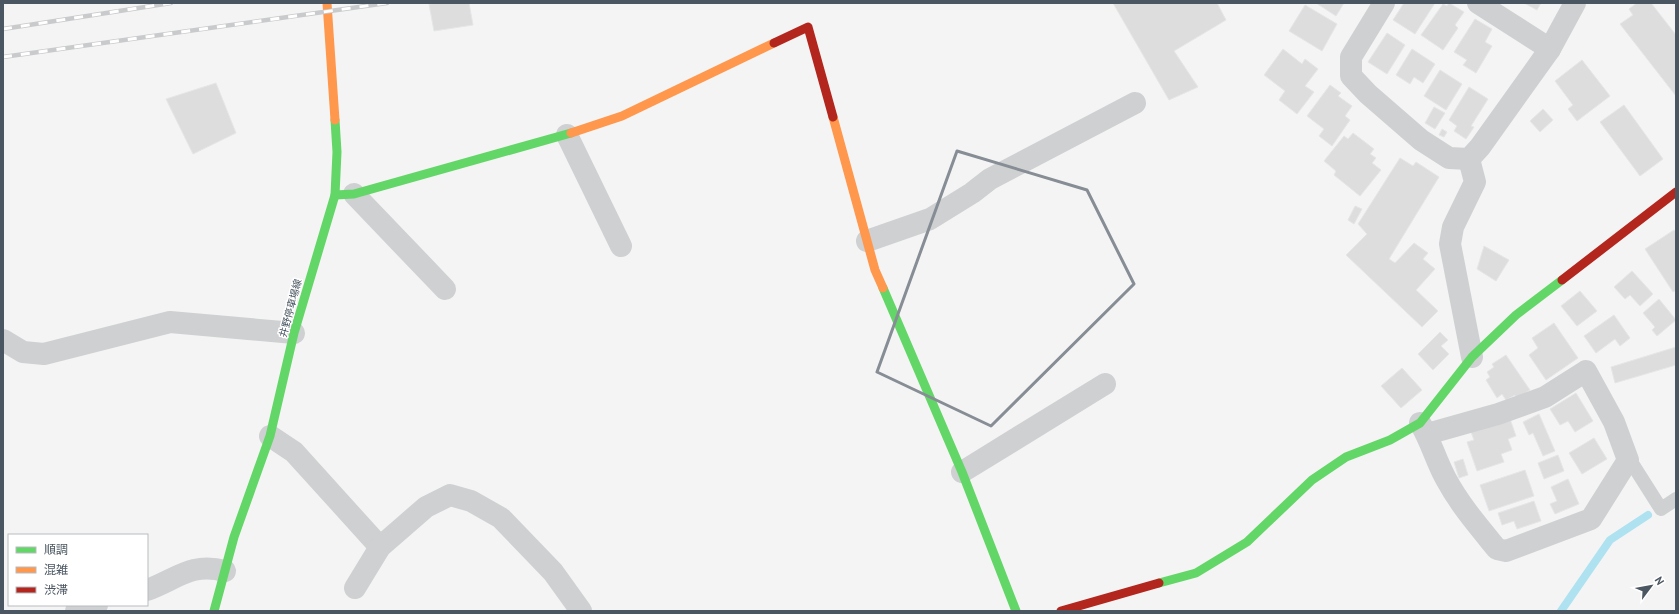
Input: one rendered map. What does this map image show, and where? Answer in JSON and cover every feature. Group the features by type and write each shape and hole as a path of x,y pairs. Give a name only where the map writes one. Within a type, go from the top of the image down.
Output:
{"street":[{"name":"井野停車場線","path":"214,611 234,537 270,436 294,333 315,259 345,195 337,152 327,3"},
{"path":"1384,3 1351,57 1351,76 1368,94 1421,140 1448,158 1469,159"},
{"path":"1478,3 1550,49"},
{"path":"1469,159 1480,147 1550,49 1575,3"},
{"path":"345,195 567,135 622,116 808,27 875,270 962,472 1016,611"},
{"path":"867,241 930,219 972,193 990,179 1135,103"},
{"path":"567,135 621,246"},
{"path":"1469,159 1475,182 1453,227 1450,244 1472,357"},
{"path":"1423,429 1472,357 1516,315 1676,192"},
{"path":"345,195 445,290"},
{"path":"3,340 23,352 44,354 170,322 294,333"},
{"path":"1061,611 1196,573 1247,542 1312,480 1346,457 1423,429 1498,414 1545,397 1586,371 1614,422 1628,460 1591,519 1506,551 1497,549 1459,502 1445,478 1423,429"},
{"path":"962,472 1105,384"},
{"path":"270,436 294,452 380,547"},
{"path":"355,588 380,547 426,507 450,495 471,500 501,518 553,572 581,611"},
{"path":"148,590 164,584 192,569 211,567 225,571"},
{"path":"76,611 94,606"}],"lane":[{"path":"1628,457 1661,509 1676,499"}],"highlighted area":[{"path":"957,151 1087,190 1134,284 991,426 877,372"}],"building":[{"path":"469,3 473,25 434,31 429,4"},
{"path":"1113,3 1217,3 1226,20 1174,51 1198,87 1169,100"},
{"path":"1316,3 1344,3 1336,16"},
{"path":"1404,3 1435,3 1415,34 1393,20"},
{"path":"1449,3 1464,12 1455,25 1458,28 1443,50 1421,35 1443,4 1447,6"},
{"path":"1524,3 1541,3 1537,10"},
{"path":"1637,3 1651,3 1676,35 1676,96 1620,24 1633,15 1629,9"},
{"path":"1305,5 1337,24 1322,51 1289,31"},
{"path":"1475,19 1492,29 1485,42 1492,46 1476,73 1463,65 1467,60 1454,52"},
{"path":"1387,33 1405,45 1387,74 1368,62"},
{"path":"1283,49 1302,64 1305,59 1318,69 1305,86 1314,92 1297,114 1279,100 1285,91 1264,75"},
{"path":"1412,49 1435,64 1423,83 1414,77 1410,84 1396,75"},
{"path":"1582,60 1610,96 1577,121 1568,109 1573,105 1555,81"},
{"path":"1440,70 1462,84 1446,110 1424,96"},
{"path":"216,83 236,133 193,154 166,99"},
{"path":"1330,85 1341,93 1338,96 1352,106 1345,116 1350,120 1332,146 1319,136 1324,129 1307,116"},
{"path":"1469,87 1488,99 1471,126 1474,127 1466,139 1454,131 1457,126 1449,120"},
{"path":"1624,105 1663,159 1640,176 1600,122"},
{"path":"1434,107 1445,113 1435,129 1425,123"},
{"path":"1543,109 1553,120 1540,132 1530,121"},
{"path":"1442,129 1447,132 1444,137 1439,135"},
{"path":"1353,133 1374,149 1370,154 1376,158 1372,163 1381,170 1360,196 1334,175 1336,171 1324,161 1344,136 1348,139"},
{"path":"1400,158 1413,166 1416,162 1439,177 1389,259 1395,263 1414,243 1428,253 1423,259 1435,269 1416,290 1438,311 1422,327 1346,255 1367,234 1358,224"},
{"path":"1355,206 1362,209 1354,224 1348,220"},
{"path":"1674,230 1676,232 1676,290 1673,292 1645,249"},
{"path":"1484,246 1509,260 1496,281 1477,269"},
{"path":"1632,271 1653,294 1640,306 1630,295 1625,299 1614,287"},
{"path":"1580,291 1597,311 1577,326 1561,306"},
{"path":"1659,299 1676,320 1657,336 1652,330 1655,327 1643,313"},
{"path":"1614,315 1630,338 1620,346 1615,339 1596,353 1584,336"},
{"path":"1554,323 1578,358 1546,380 1529,355 1538,348 1532,338"},
{"path":"1440,332 1448,340 1441,346 1449,354 1433,370 1418,354"},
{"path":"1676,347 1676,365 1615,383 1611,367"},
{"path":"1506,355 1530,390 1517,398 1515,395 1506,400 1502,394 1497,398 1486,380 1490,377 1487,372 1494,367 1492,364"},
{"path":"1402,368 1422,390 1401,408 1381,386"},
{"path":"1576,393 1593,421 1575,432 1568,421 1560,425 1550,409"},
{"path":"1539,414 1555,451 1543,456 1533,433 1529,435 1523,422"},
{"path":"1510,419 1516,436 1508,439 1512,450 1501,454 1504,462 1477,471 1467,442 1474,440 1471,432"},
{"path":"1594,438 1607,459 1582,474 1569,453"},
{"path":"1558,455 1564,471 1544,479 1538,463"},
{"path":"1463,459 1468,475 1459,478 1454,462"},
{"path":"1525,470 1534,496 1489,511 1480,485"},
{"path":"1568,479 1579,504 1555,514 1550,504 1557,501 1551,487"},
{"path":"1534,501 1541,521 1517,529 1514,521 1502,525 1498,513"}],"waterway":[{"path":"1561,611 1610,540 1648,515"}],"railway":[{"path":"3,29 171,3"},
{"path":"3,57 387,3"}],"traffic: fast":[{"path":"214,611 234,537 270,436 294,333 335,195 337,152 335,120"},
{"path":"335,195 354,194 571,133"},
{"path":"1159,583 1196,573 1247,542 1312,480 1346,457 1390,440 1420,423 1472,357 1516,315 1562,280"},
{"path":"883,288 962,472 1016,611"}],"traffic: slow":[{"path":"327,3 335,120"},
{"path":"571,133 622,116 774,43"},
{"path":"833,117 875,270 883,288"}],"traffic: jam":[{"path":"774,43 808,27 833,117"},
{"path":"1562,280 1676,192"},
{"path":"1061,611 1159,583"}]}
